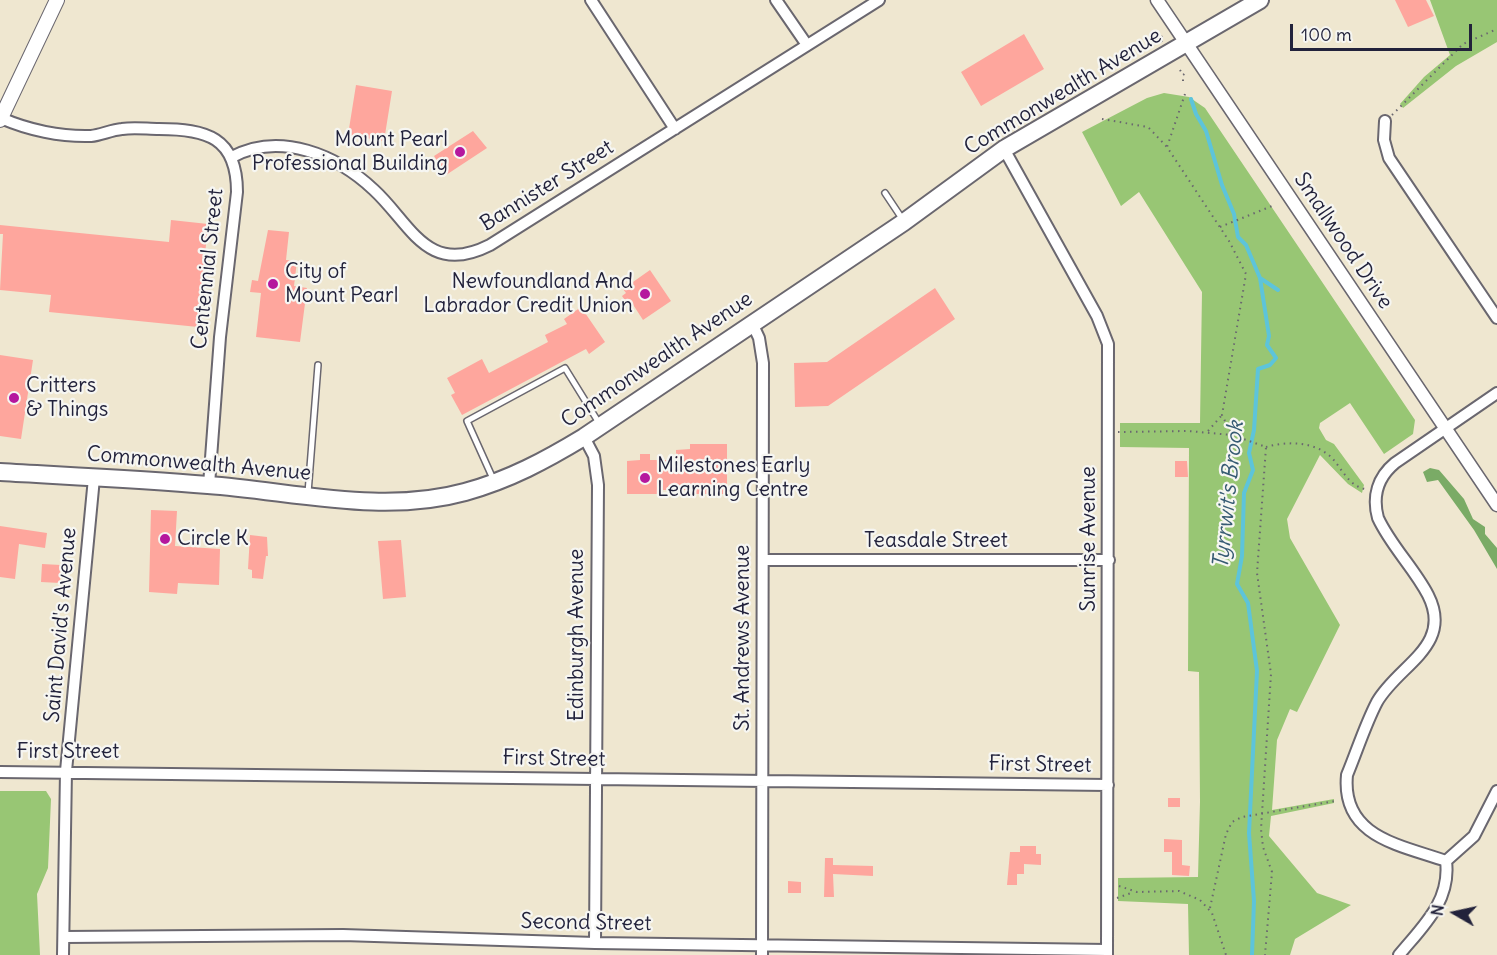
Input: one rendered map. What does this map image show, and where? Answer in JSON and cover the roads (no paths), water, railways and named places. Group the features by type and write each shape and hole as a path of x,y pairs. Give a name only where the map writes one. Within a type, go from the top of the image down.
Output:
{"main road":[{"path":"1,119 57,0"},
{"name":"Commonwealth Avenue","path":"0,472 209,485 383,502 463,493 494,483 534,467 585,437 904,222 1004,149 1260,0"}],"street":[{"path":"591,0 675,129"},
{"path":"776,0 807,45"},
{"name":"Bannister Street","path":"231,157 256,147 269,146 299,149 331,158 374,190 419,242 438,251 461,254 490,245 879,0"},
{"name":"Smallwood Drive","path":"1157,0 1497,505"},
{"path":"1,119 38,130 91,136 122,129 197,130 217,140 231,157"},
{"path":"1384,121 1384,140 1389,159 1497,318"},
{"name":"Sunrise Avenue","path":"1004,149 1106,335 1109,353 1107,952"},
{"name":"Centennial Street","path":"209,485 220,337 237,192 236,169 231,157"},
{"name":"St. Andrews Avenue","path":"752,323 759,338 763,363 762,950"},
{"path":"1446,861 1391,844 1370,831 1355,816 1346,796 1347,774 1378,701 1394,680 1425,650 1434,631 1434,613 1428,596 1378,518 1376,491 1389,467 1497,393"},
{"name":"Edinburgh Avenue","path":"585,437 594,456 598,485 595,943"},
{"name":"Saint David's Avenue","path":"63,955 66,771 94,478"},
{"name":"Teasdale Street","path":"763,560 1109,561"},
{"name":"First Street","path":"0,772 1108,785"},
{"path":"1446,861 1474,836 1497,791"},
{"path":"1399,955 1440,902 1447,884 1446,861"},
{"name":"Second Street","path":"64,936 343,935 762,950 1107,952"}],"lane":[{"path":"885,193 904,222"},
{"path":"308,495 318,365"},
{"path":"494,483 467,421 565,368 601,426"}],"waterway":[{"name":"Tyrrwit's Brook","path":"1191,99 1196,114 1206,131 1222,185 1234,214 1238,237 1246,245 1260,278 1269,336 1267,345 1276,358 1270,365 1258,369 1254,430 1249,453 1253,470 1244,493 1242,556 1237,584 1248,603 1257,671 1249,833 1254,901 1252,955"},
{"path":"1260,278 1278,290"}],"place":[{"name":"Mount Pearl Professional Building","path":"460,152"},
{"name":"City of Mount Pearl","path":"273,284"},
{"name":"Newfoundland And Labrador Credit Union","path":"645,294"},
{"name":"Critters & Things","path":"14,398"},
{"name":"Milestones Early Learning Centre","path":"645,478"},
{"name":"Circle K","path":"165,539"}]}
